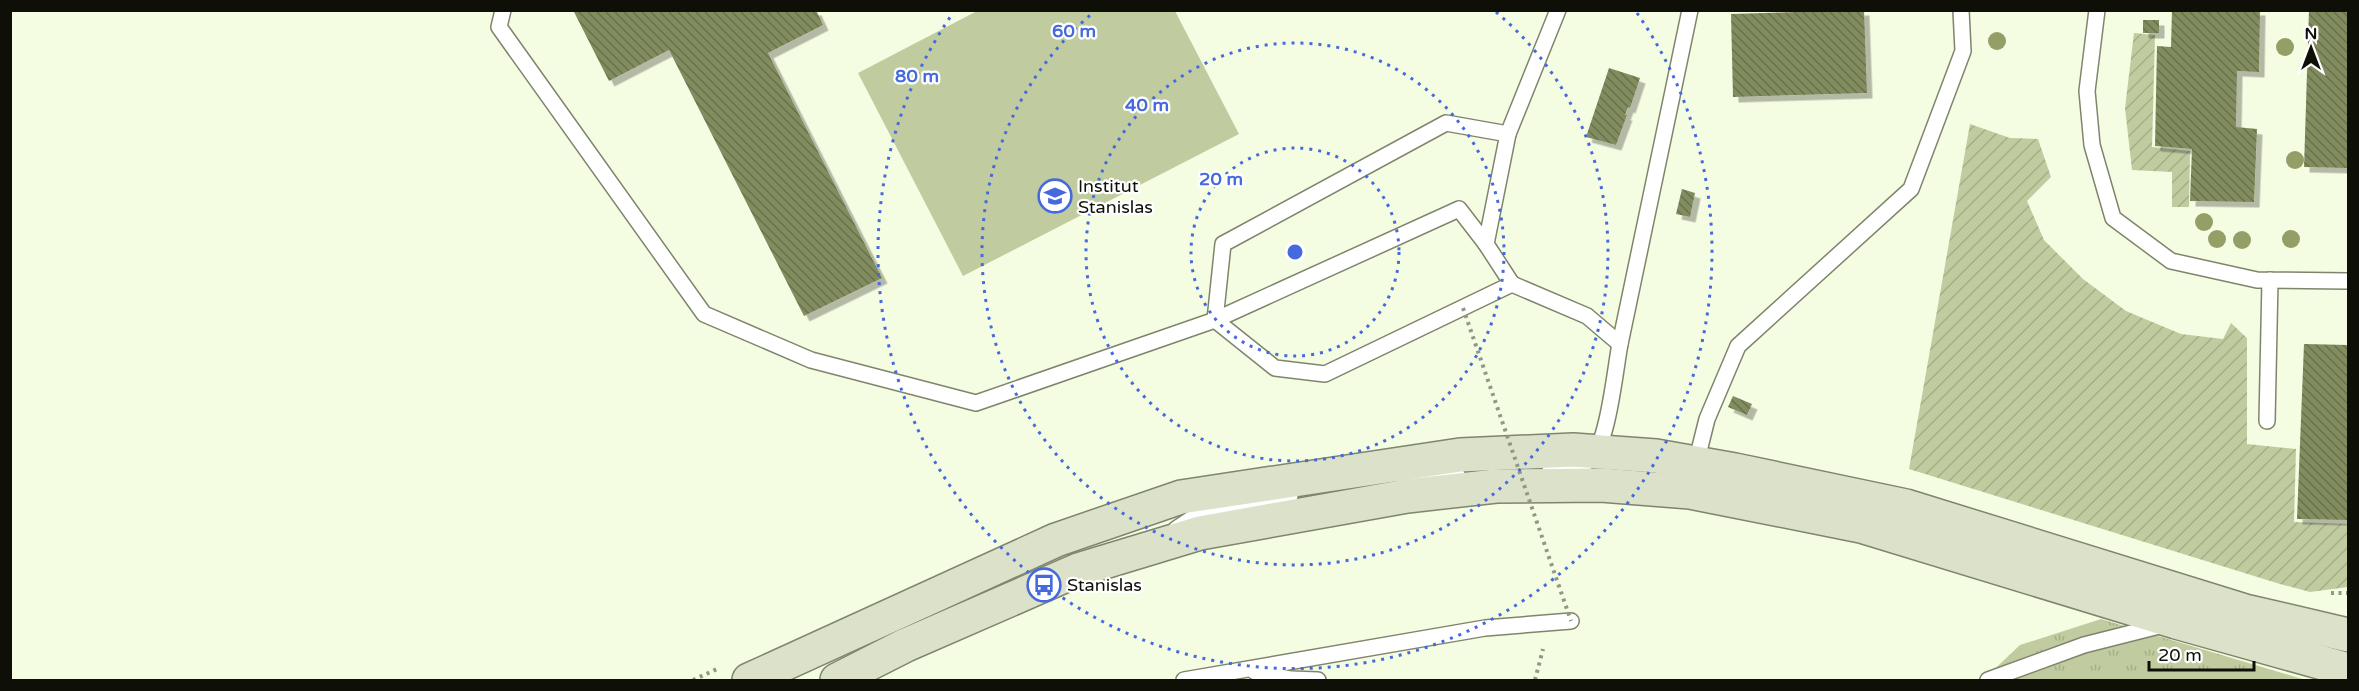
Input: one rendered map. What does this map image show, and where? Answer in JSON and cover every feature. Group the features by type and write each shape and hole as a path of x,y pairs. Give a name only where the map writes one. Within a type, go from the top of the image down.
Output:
{"main road":[{"path":"749,681 1056,540 1181,497 1460,455 1573,450 1656,456 1906,506 2245,611 2349,635"},
{"path":"837,681 906,645 1078,570 1200,533 1407,496 1496,486 1601,485 1690,492 1861,526 2176,622 2349,670"}],"lane":[{"path":"503,10 499,27 704,314 811,360 976,403 1215,320 1459,209 1486,244 1512,284 1587,316 1620,344"},
{"path":"1486,244 1508,134 1557,10"},
{"path":"1395,481 1496,472 1565,470 1584,464 1598,451 1608,415 1620,344 1690,10"},
{"path":"1696,463 1707,420 1738,346 1911,189 1963,51 1961,10"},
{"path":"2097,10 2087,91 2092,145 2113,218 2170,261 2257,280 2349,281"},
{"path":"1215,320 1223,244 1446,123 1508,134"},
{"path":"2267,421 2270,280"},
{"path":"1215,320 1275,368 1325,374 1512,284"},
{"path":"1146,549 1194,517 1303,493 1361,485"},
{"path":"1184,681 1485,627 1571,621"},
{"path":"1988,681 2084,645 2176,622"},
{"path":"1246,670 1290,679 1318,681"}],"path":[{"path":"1463,308 1571,621"}],"green space":[{"path":"979,10 1175,11 1239,134 963,276 858,73"},
{"path":"2134,33 2155,35 2152,147 2190,151 2189,207 2172,207 2172,172 2132,170 2125,108"},
{"path":"1970,124 2010,138 2038,139 2051,177 2027,201 2044,240 2083,279 2126,311 2181,334 2223,339 2231,323 2247,338 2247,444 2296,449 2294,522 2348,524 2348,587 2310,592 2280,584 1909,469"},
{"path":"2101,619 2306,680 1983,680 2020,645"}],"building":[{"path":"573,10 816,10 823,25 768,53 882,278 804,316 669,50 609,81"},
{"path":"1864,10 1867,93 1733,97 1731,14"},
{"path":"2172,10 2260,10 2259,72 2237,71 2236,127 2257,129 2254,202 2190,201 2192,149 2155,146 2157,46 2171,47"},
{"path":"2309,10 2348,10 2348,168 2304,167"},
{"path":"2143,20 2159,20 2159,33 2143,33"},
{"path":"1609,68 1640,78 1616,145 1586,137"},
{"path":"1682,189 1695,193 1690,217 1676,214"},
{"path":"2304,344 2348,345 2348,520 2297,519"},
{"path":"1733,396 1752,404 1747,415 1728,407"}],"place":[{"name":"Institut Stanislas","path":"1055,196"},
{"name":"Stanislas","path":"1044,585"}]}
